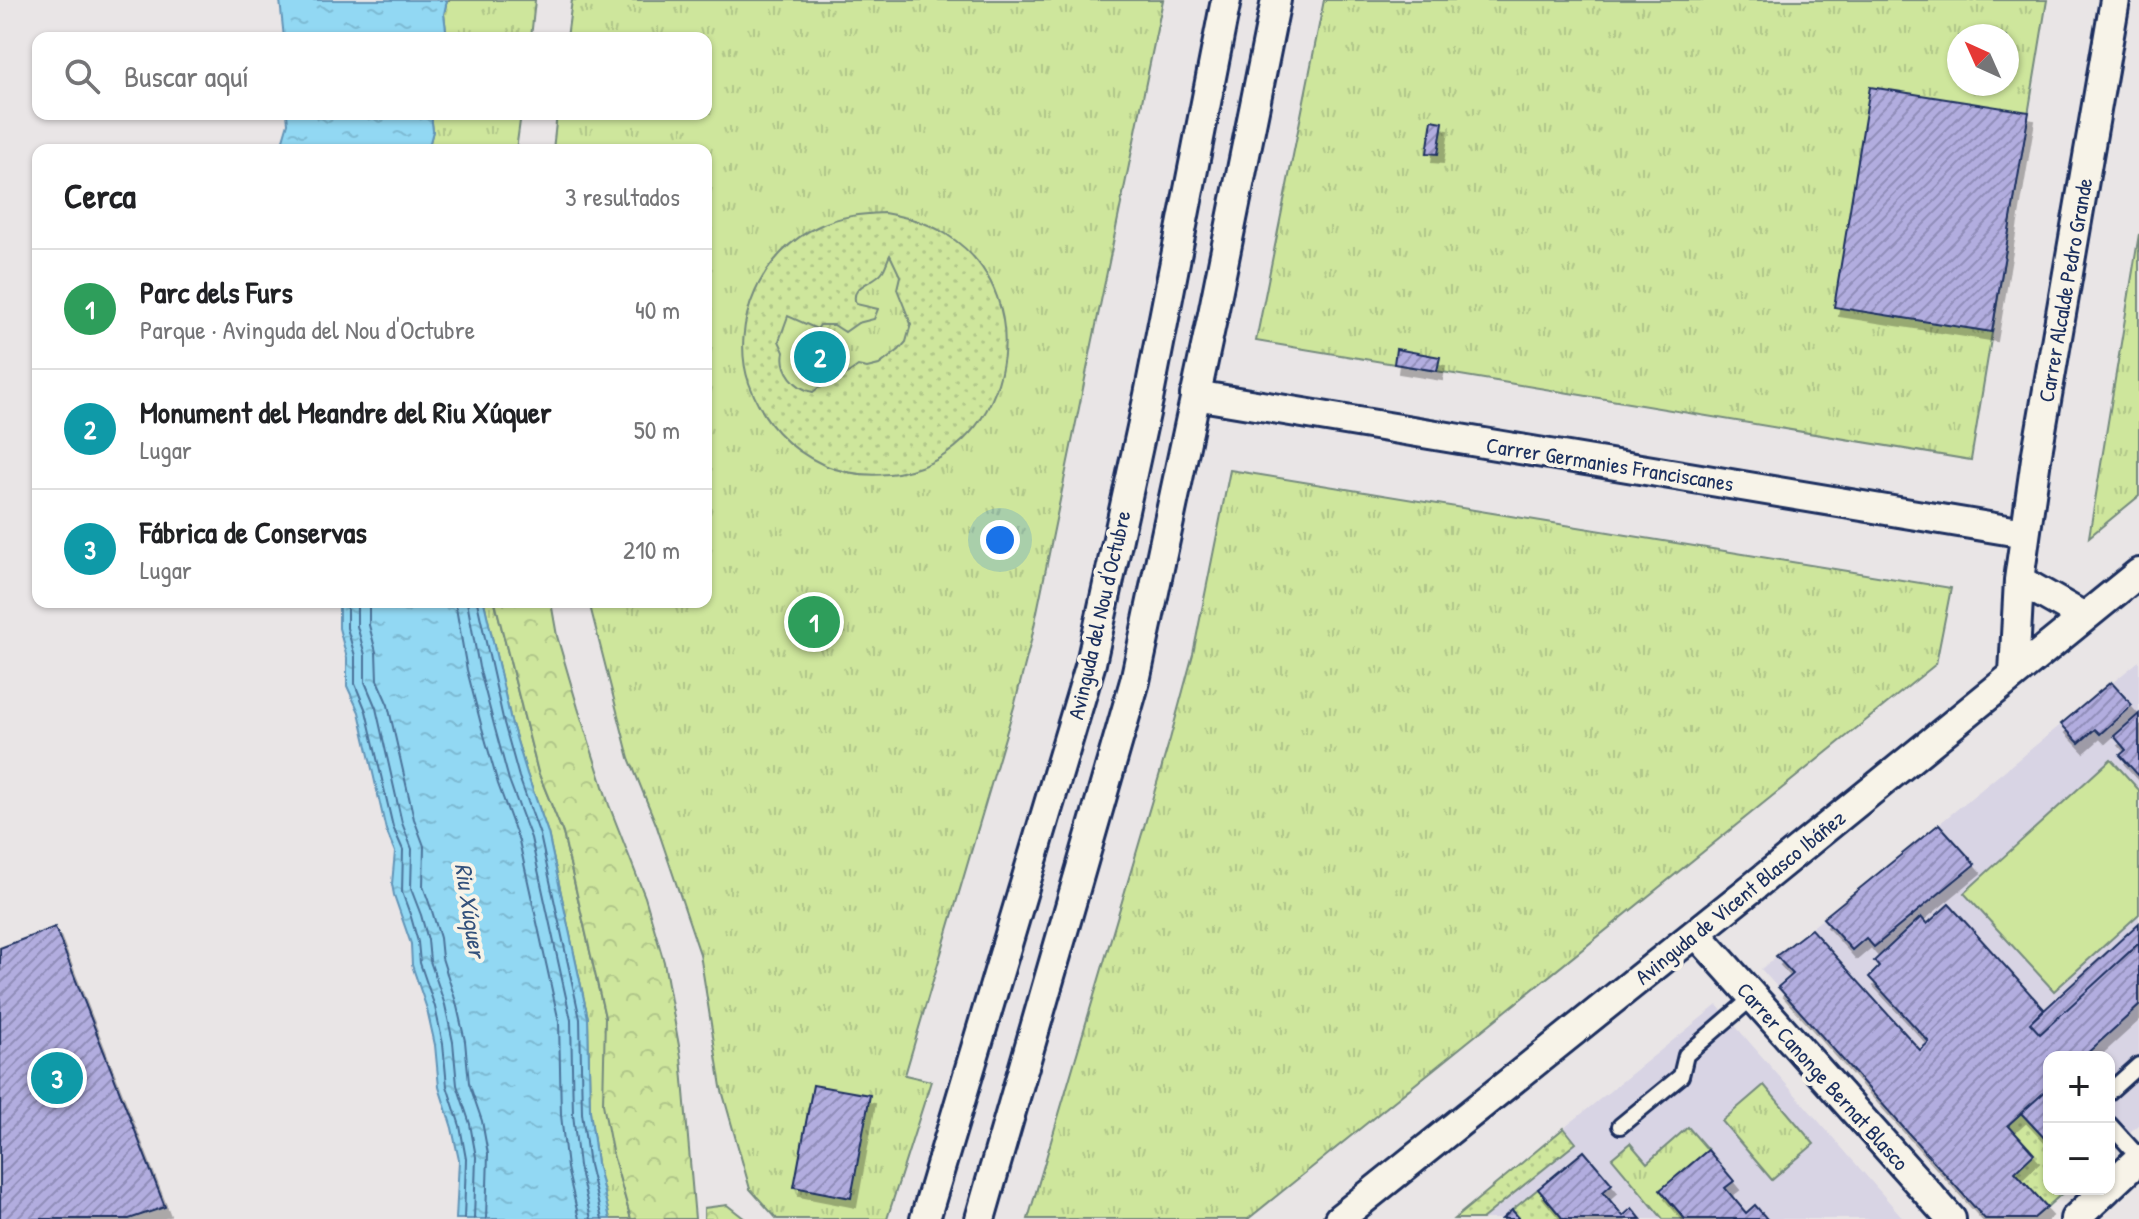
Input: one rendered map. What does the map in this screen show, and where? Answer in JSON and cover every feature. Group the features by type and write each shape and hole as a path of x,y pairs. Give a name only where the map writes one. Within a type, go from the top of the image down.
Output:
{"street":[{"name":"Avinguda del Nou d'Octubre","path":"925,1219 1091,663 1149,395 1226,0"},
{"path":"980,1219 1135,681 1276,0"},
{"name":"Carrer Alcalde Pedro Grande","path":"2014,673 2025,533 2115,0"},
{"name":"Carrer Germanies Franciscanes","path":"1195,395 2025,533"},
{"name":"Avinguda de Vicent Blasco Ibáñez","path":"1339,1219 2139,573"},
{"path":"2019,580 2084,617"},
{"name":"Carrer Canonge Bernat Blasco","path":"1696,933 1951,1219"},
{"path":"2115,1181 2139,1158"},
{"path":"2075,1219 2101,1195"}],"lane":[{"path":"1620,1126 1681,1076 1686,1055 1753,997"},
{"path":"2115,1087 2139,1065"},
{"path":"2115,1131 2139,1158"}],"shaded area":[{"path":"2139,661 2139,1124 2115,1146 2115,1051 2043,1051 2043,1195 2060,1195 2033,1219 1985,1219 1761,969"},
{"path":"1717,1005 1904,1219 1454,1219 1564,1128"}],"green space":[{"path":"447,0 535,0 532,32 446,32 444,14"},
{"path":"572,0 1163,0 1031,641 905,1075 931,1081 887,1219 777,1219 750,1189 721,1087 700,954 656,824 629,758 591,608 712,608 712,144 554,144 556,120 712,120 712,32 568,32"},
{"path":"1324,0 2047,0 1971,460 1256,341"},
{"path":"432,120 520,120 517,144 430,144"},
{"path":"884,213 931,226 946,234 978,262 997,297 1004,335 1001,374 987,410 963,440 930,463 873,475 824,465 778,432 761,410 749,383 743,337 755,292 781,253 819,226 851,216","holes":["890,255 900,276 897,289 911,324 906,342 899,350 879,365 867,368 858,366 813,392 795,383 784,365 784,352 779,341 788,316 817,329 820,325 834,325 845,332 858,323 874,319 878,309 856,304 856,293 882,272"]},
{"path":"2139,234 2139,496 2089,537"},
{"path":"1230,470 1951,588 1936,664 1248,1219 1028,1219 1193,654"},
{"path":"485,608 497,608 538,772 563,833 605,1017 612,1151 631,1219 610,1219 597,1163 590,1111 588,1018 548,833 511,721"},
{"path":"497,608 552,608 578,708 609,805 645,897 664,962 681,1057 695,1219 631,1219 603,1104 605,1017 563,833 538,772"},
{"path":"2111,759 2139,790 2139,914 2054,991 1964,893"},
{"path":"1764,1085 1814,1144 1772,1180 1722,1121"},
{"path":"2021,1113 2043,1137 2043,1195 2060,1195 2047,1207 2015,1172 2008,1125"},
{"path":"1688,1127 1708,1150 1661,1190 1685,1219 1663,1219 1612,1158 1630,1143 1647,1163"},
{"path":"1564,1128 1576,1143 1482,1219 1454,1219"},
{"path":"1538,1189 1563,1219 1520,1219 1512,1210"},
{"path":"727,1205 745,1219 704,1219 704,1208"}],"water":[{"path":"280,0 447,0 444,14 446,32 283,32"},
{"path":"288,120 432,120 433,131 430,144 282,144"},
{"name":"Riu Xúquer","path":"339,608 485,608 511,721 548,833 588,1018 590,1111 597,1163 610,1219 456,1219 459,1160 439,1087 435,1045 427,1009 412,965 411,944 394,895 395,852 386,830 359,712 347,686 347,658 339,628"}],"building":[{"path":"1870,87 2029,112 1992,332 1834,307"},
{"path":"1432,120 1443,122 1438,154 1427,153"},
{"path":"1396,349 1440,357 1437,371 1394,364"},
{"path":"2111,682 2132,705 2100,734 2095,729 2079,743 2061,724"},
{"path":"2139,714 2139,776 2120,755 2126,750 2114,736"},
{"path":"1939,824 1975,864 1874,947 1866,938 1852,950 1823,918"},
{"path":"1949,904 2044,1009 2030,1023 2040,1034 2139,943 2139,1006 2090,1051 2043,1051 2043,1093 2008,1125 2034,1154 2015,1172 2047,1207 2033,1219 1985,1219 1778,987 1793,974 1776,956 1811,929 1920,1050 1929,1042 1869,977 1879,967 1874,961 1921,917 1927,924"},
{"path":"2139,923 2139,943 2040,1034 2030,1023"},
{"path":"55,927 165,1207 129,1219 0,1219 0,948"},
{"path":"813,1085 870,1095 851,1198 794,1187"},
{"path":"2043,1093 2043,1137 2021,1113"},
{"path":"1708,1150 1734,1181 1725,1188 1746,1213 1755,1205 1767,1219 1685,1219 1660,1190"},
{"path":"1584,1151 1612,1184 1603,1192 1623,1216 1632,1208 1641,1219 1563,1219 1538,1189"},
{"path":"1512,1210 1520,1219 1502,1219"}],"place":[{"name":"Monument del Meandre del Riu Xúquer","path":"820,357"},
{"name":"Parc dels Furs","path":"814,622"},
{"name":"Fábrica de Conservas","path":"57,1078"}]}
